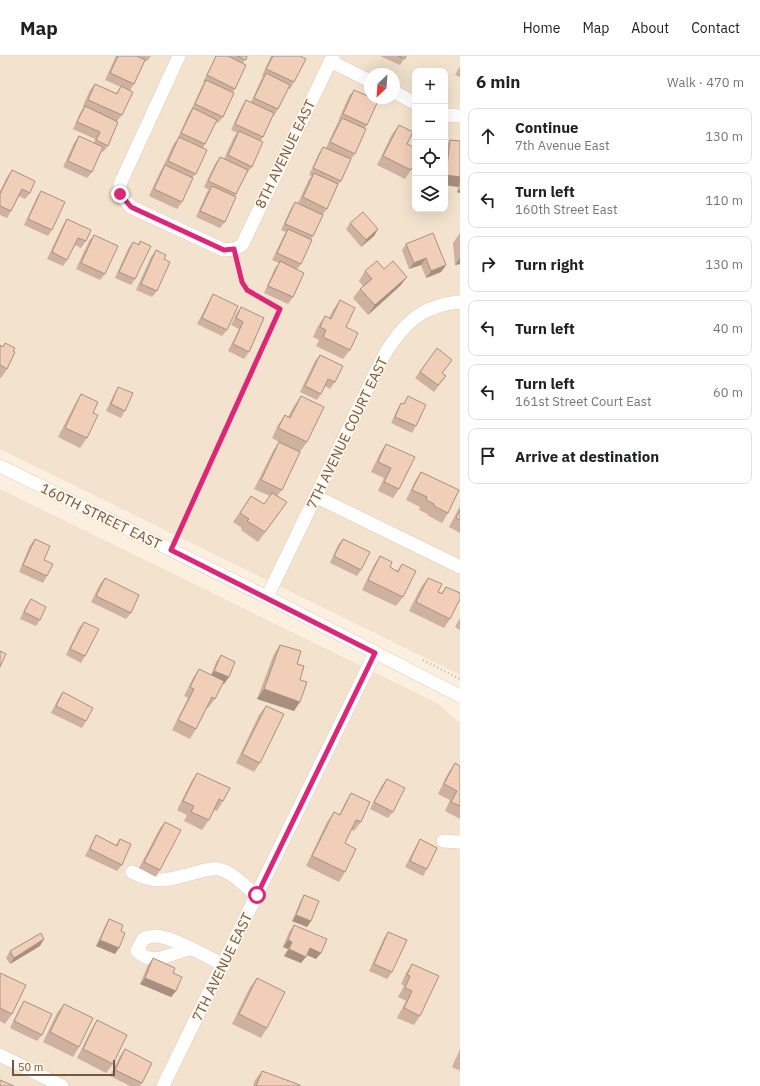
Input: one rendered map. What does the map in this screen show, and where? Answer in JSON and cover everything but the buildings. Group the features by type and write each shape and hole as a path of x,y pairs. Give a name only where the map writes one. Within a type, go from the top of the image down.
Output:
{"street":[{"path":"179,56 120,184 120,194 131,207 224,250 234,249"},
{"path":"331,59 364,78"},
{"name":"8TH AVENUE EAST","path":"234,249 242,245 331,59"},
{"path":"400,95 412,101"},
{"path":"448,115 460,116"},
{"name":"7TH AVENUE COURT EAST","path":"267,597 317,497 383,357 397,334 421,314 434,307 460,302"},
{"name":"160TH STREET EAST","path":"0,466 267,597 460,696"},
{"path":"317,497 460,567"},
{"name":"7TH AVENUE EAST","path":"163,1086 224,965 375,653"},
{"path":"443,841 460,842"},
{"path":"132,872 150,880 162,881 207,869 218,869 234,876 246,888 257,895"},
{"path":"191,949 224,965"},
{"path":"0,1055 62,1086"}],"path":[{"path":"171,550 280,309 247,290 242,282 234,249"}],"shaded area":[{"path":"0,56 460,56 460,675 0,449"},
{"path":"0,489 437,703 460,723 460,1086 0,1086"}],"route":[{"path":"120,194 131,207 224,250 234,249 242,282 247,290 280,309 171,550 267,597 375,653 257,895"}]}
